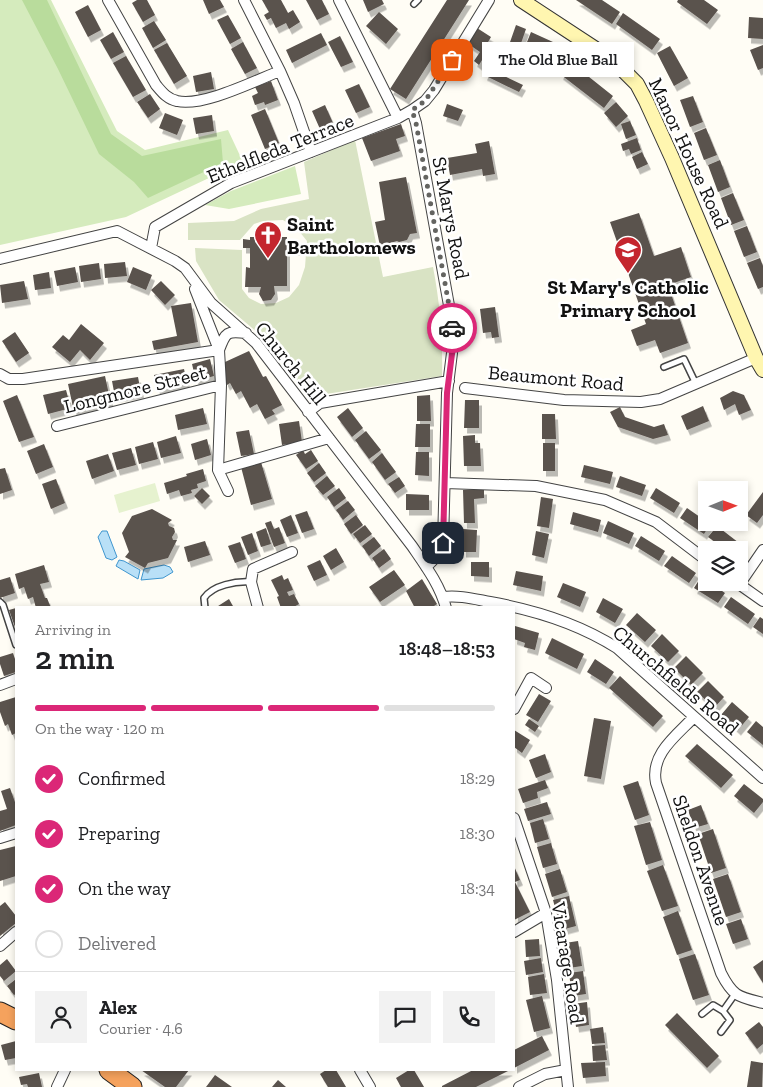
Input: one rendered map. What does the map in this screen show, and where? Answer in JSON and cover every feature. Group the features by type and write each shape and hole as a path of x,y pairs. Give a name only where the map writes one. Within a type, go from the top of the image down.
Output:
{"highway":[{"path":"0,1012 15,1020"}],"main road":[{"name":"Manor House Road","path":"521,0 614,61 637,84 672,158 760,364"}],"street":[{"path":"108,0 156,85 165,96 175,101 188,103 207,99 280,71"},
{"path":"244,0 280,71 294,103 311,152"},
{"path":"339,0 398,118"},
{"name":"Ethelfleda Terrace","path":"151,248 155,227 231,183 398,118 425,101 434,90 489,0"},
{"name":"St Marys Road","path":"412,110 416,123 450,311 453,346 447,393 443,543 435,559 426,567"},
{"name":"Church Hill","path":"0,259 117,231 175,261 186,270 211,303 256,343 412,546 445,602"},
{"path":"186,270 200,300 219,350 221,385 218,470 228,491"},
{"path":"219,350 225,335 230,332 246,333"},
{"path":"0,374 9,379 23,379 219,350"},
{"name":"Beaumont Road","path":"465,388 564,400 641,402 660,399 760,364"},
{"path":"308,412 320,403 449,381"},
{"name":"Longmore Street","path":"57,426 221,385"},
{"path":"218,470 329,438"},
{"path":"445,483 536,486 605,500 656,522 698,554"},
{"path":"748,570 763,550"},
{"path":"257,606 251,582 253,569 292,552"},
{"path":"748,591 763,601"},
{"name":"Churchfields Road","path":"445,602 462,597 510,606"},
{"name":"Churchfields Road","path":"515,607 537,612 587,631 617,648 763,778"},
{"path":"515,707 531,678 546,688"},
{"path":"0,685 15,679"},
{"name":"Sheldon Avenue","path":"694,717 663,750 658,758 654,774 722,973 728,987 735,994"},
{"name":"Vicarage Road","path":"515,821 546,913 557,980 568,1087"},
{"path":"0,838 15,833"},
{"path":"515,931 546,913"},
{"path":"0,946 15,933"},
{"path":"735,994 763,1003"},
{"path":"519,1087 545,1074 566,1070"},
{"path":"57,1087 65,1071"},
{"path":"361,1071 370,1087"}],"lane":[{"path":"664,367 684,359 696,385"},
{"path":"205,606 204,598 207,593 226,585 251,582"},
{"path":"0,602 3,605 15,642"},
{"path":"723,1011 735,994"},
{"path":"702,1014 713,1005 723,1011 730,1020 721,1032"}],"green space":[{"path":"0,0 51,0 117,131 145,150 228,130 243,162 126,217 0,245"},
{"path":"22,0 47,0 111,134 142,156 221,139 223,163 148,198 134,182 99,154"},
{"path":"355,140 383,277 433,267 440,321 442,376 313,396 307,394 271,344 219,300 196,261 195,248 242,250 242,289 249,298 261,304 276,303 289,297 299,285 305,267 307,241 299,231 283,220 263,221 254,224 240,240 188,240 188,223 234,221 261,209 309,199 304,162"},
{"path":"295,166 301,194 229,209 205,205 231,191"},
{"path":"155,483 160,501 119,513 114,495"}],"water":[{"path":"102,531 107,531 117,557 112,560 106,558 98,537"},
{"path":"119,560 140,570 138,579 116,566"},
{"path":"164,565 170,567 173,572 163,578 141,580 144,569"}],"building":[{"path":"137,0 147,0 155,15 143,22 132,3"},
{"path":"203,0 220,0 224,7 209,14"},
{"path":"262,0 281,0 288,13 293,10 300,22 289,29 286,23 276,28 271,18 267,20 264,15 269,12"},
{"path":"306,0 322,0 329,14 317,20"},
{"path":"363,0 382,0 384,4 368,12"},
{"path":"447,0 469,0 406,99 390,89"},
{"path":"576,0 602,0 620,12 612,24"},
{"path":"678,0 704,0 718,10 707,24 677,2"},
{"path":"88,5 101,30 88,37 75,12"},
{"path":"379,12 398,29 386,44 366,26"},
{"path":"623,13 660,39 652,50 616,24"},
{"path":"228,15 241,38 230,44 217,20"},
{"path":"749,17 763,18 763,39 748,38"},
{"path":"154,21 166,40 153,48 142,28"},
{"path":"516,25 526,29 519,49 509,45"},
{"path":"477,28 491,37 484,49 487,52 479,65 474,61 480,52 467,43"},
{"path":"113,32 124,52 111,59 100,40"},
{"path":"531,32 553,42 546,56 525,47"},
{"path":"321,33 327,45 292,63 286,50"},
{"path":"340,36 353,62 341,67 328,42"},
{"path":"243,42 257,68 245,74 231,49"},
{"path":"167,43 187,76 174,84 154,50"},
{"path":"763,45 763,68 758,70 750,50"},
{"path":"670,46 688,78 674,86 657,53"},
{"path":"126,56 146,90 133,97 113,63"},
{"path":"569,61 613,96 604,108 560,74"},
{"path":"487,68 523,85 519,92 484,75"},
{"path":"211,72 214,89 196,92 193,76"},
{"path":"271,81 278,100 265,105 264,102 255,105 252,96 258,93 255,87"},
{"path":"359,84 370,107 356,113 345,90"},
{"path":"150,94 160,109 148,118 137,102"},
{"path":"693,96 703,122 690,127 680,100"},
{"path":"616,102 628,116 616,127 604,113"},
{"path":"447,104 463,110 458,121 443,116"},
{"path":"325,105 333,123 320,129 312,111"},
{"path":"265,109 279,143 265,149 251,115"},
{"path":"165,113 183,120 177,135 159,128"},
{"path":"212,115 214,131 196,134 193,118"},
{"path":"630,121 636,135 626,139 621,124"},
{"path":"401,124 405,136 396,139 400,151 371,161 362,138"},
{"path":"706,128 717,155 704,160 694,133"},
{"path":"637,138 641,150 631,154 629,149 623,151 621,144"},
{"path":"489,141 495,174 483,176 482,169 450,175 447,158 477,153 475,144"},
{"path":"642,152 648,164 637,169 632,157"},
{"path":"720,160 730,187 718,192 708,165"},
{"path":"406,177 417,233 410,234 407,240 380,246 375,222 385,220 379,182"},
{"path":"733,193 744,220 731,225 721,198"},
{"path":"639,213 654,256 681,247 691,277 668,285 688,343 660,353 655,340 637,346 631,330 646,324 610,222"},
{"path":"747,226 757,252 744,257 734,231"},
{"name":"Saint Bartholomews","path":"261,228 275,228 274,237 287,237 287,242 297,242 297,250 287,250 287,286 274,286 275,294 271,300 263,301 259,294 261,287 245,287 246,267 250,268 250,248 243,248 243,239 250,240 250,237 261,237"},
{"path":"760,258 763,266 763,287 758,289 747,263"},
{"path":"125,262 127,276 105,278 104,264"},
{"path":"99,263 101,279 81,282 79,266"},
{"path":"75,267 78,282 57,286 54,271"},
{"path":"133,267 152,275 146,290 127,282"},
{"path":"49,272 51,288 35,290 33,275"},
{"path":"24,281 28,299 2,303 0,285"},
{"path":"161,281 175,295 165,305 151,290"},
{"path":"191,303 198,342 154,350 152,341 177,336 171,306"},
{"path":"495,307 499,337 492,338 491,332 483,333 480,309"},
{"path":"81,324 104,343 90,360 80,350 70,362 52,347 63,335 69,340"},
{"path":"15,332 29,353 16,362 2,341"},
{"path":"249,351 263,377 266,376 282,405 272,410 275,414 265,419 257,404 250,408 241,391 236,394 230,383 227,385 225,381 225,362"},
{"path":"210,359 214,376 196,381 192,364"},
{"path":"184,369 187,383 157,389 154,375"},
{"path":"105,376 111,404 74,412 68,384"},
{"path":"138,377 141,393 115,397 112,381"},
{"path":"66,390 71,408 48,414 43,395"},
{"path":"733,391 744,395 751,410 739,415 735,404 724,410 720,398"},
{"path":"17,395 34,437 19,442 3,401"},
{"path":"430,395 431,421 417,421 417,396"},
{"path":"465,400 479,400 479,428 464,428"},
{"path":"703,406 709,421 687,430 681,416"},
{"path":"620,407 625,417 654,427 664,424 668,435 653,439 618,427 610,412"},
{"path":"203,408 207,424 178,430 175,415"},
{"path":"348,408 363,428 352,437 337,417"},
{"path":"542,414 555,414 556,439 542,439"},
{"path":"299,421 302,442 282,445 279,424"},
{"path":"416,424 430,424 430,447 415,447"},
{"path":"249,430 254,454 241,456 236,432"},
{"path":"366,431 381,450 369,459 355,440"},
{"path":"475,435 475,443 480,443 481,466 464,466 463,436"},
{"path":"176,436 181,453 161,458 157,442"},
{"path":"207,439 211,455 195,460 191,444"},
{"path":"153,442 158,459 139,464 135,447"},
{"path":"543,443 555,443 555,471 543,471"},
{"path":"44,444 53,467 36,474 27,451"},
{"path":"131,448 136,465 117,470 112,453"},
{"path":"303,450 305,454 311,450 318,461 306,469 296,455"},
{"path":"416,452 429,452 429,476 415,475"},
{"path":"382,453 396,472 385,480 372,462"},
{"path":"108,454 114,471 92,479 86,461"},
{"path":"261,462 272,499 251,505 241,467"},
{"path":"319,463 326,473 314,482 307,473"},
{"path":"584,465 613,472 610,484 581,477"},
{"path":"5,468 12,490 0,494 0,469"},
{"path":"203,469 206,481 197,484 198,488 191,490 192,493 181,496 179,490 167,494 164,483"},
{"path":"327,476 335,486 323,495 315,486"},
{"path":"620,476 646,485 642,496 616,487"},
{"path":"399,477 405,486 395,493 388,484"},
{"path":"56,479 65,503 51,509 42,484"},
{"path":"202,488 210,496 202,504 194,496"},
{"path":"339,488 346,498 334,507 327,497"},
{"path":"656,488 680,503 674,513 650,498"},
{"path":"484,489 484,498 474,499 475,523 464,523 463,490"},
{"path":"763,492 763,515 757,523 748,516 748,512"},
{"path":"406,494 429,495 429,510 406,510"},
{"path":"541,497 553,499 549,528 537,526"},
{"path":"348,501 355,510 343,520 336,510"},
{"path":"687,508 698,516 698,530 680,518"},
{"path":"152,509 172,520 168,523 169,526 174,528 173,540 177,540 168,558 148,563 145,568 125,557 129,552 122,533 132,516"},
{"path":"307,511 314,529 302,533 295,515"},
{"path":"573,512 601,520 598,532 570,524"},
{"path":"291,515 298,533 287,537 280,520"},
{"path":"356,515 363,525 351,534 344,524"},
{"path":"271,521 274,529 279,527 285,543 274,547 265,523"},
{"path":"608,521 634,533 629,544 603,533"},
{"path":"365,525 372,534 360,543 353,534"},
{"path":"266,528 271,544 261,547 256,532"},
{"path":"463,529 477,530 476,552 463,552"},
{"path":"536,531 549,534 544,558 532,555"},
{"path":"713,531 724,531 736,541 714,541 708,537"},
{"path":"252,533 258,551 248,555 241,537"},
{"path":"641,536 665,551 659,561 635,546"},
{"path":"374,537 381,546 369,556 362,546"},
{"path":"205,541 210,555 188,562 184,547"},
{"path":"240,542 246,559 235,563 228,546"},
{"path":"336,548 344,562 331,570 323,556"},
{"path":"384,549 391,559 379,568 372,558"},
{"path":"672,556 696,573 689,583 664,566"},
{"path":"320,560 327,575 314,581 307,566"},
{"path":"471,562 489,562 489,577 471,576"},
{"path":"44,565 49,582 40,584 50,606 35,606 33,597 28,599 24,587 19,589 15,574"},
{"path":"394,570 405,585 380,602 369,587"},
{"path":"516,571 543,576 541,591 513,585"},
{"path":"282,575 284,580 288,578 293,590 287,592 289,596 294,594 299,604 296,606 280,606 277,597 279,596 271,580"},
{"path":"10,577 15,593 0,598 0,580"},
{"path":"422,579 437,604 434,606 414,606 406,591"},
{"path":"698,582 698,590 694,588"},
{"path":"563,583 586,592 580,607 557,597"},
{"path":"699,591 722,591 725,593 718,603"},
{"path":"731,597 755,614 748,624 724,607"},
{"path":"603,598 623,609 615,623 596,612"},
{"path":"229,599 233,606 218,606"},
{"path":"15,608 15,627 9,610"},
{"path":"637,613 656,630 645,642 626,625"},
{"path":"760,617 763,619 763,634 753,627"},
{"path":"515,626 539,633 535,650 524,647 525,643 515,639"},
{"path":"662,634 679,651 668,662 651,646"},
{"path":"552,638 584,654 577,669 545,653"},
{"path":"13,653 15,672 4,676 0,657"},
{"path":"686,656 703,673 691,685 674,668"},
{"path":"595,659 614,672 606,684 587,672"},
{"path":"620,676 663,716 653,727 609,688"},
{"path":"708,681 724,697 714,708 697,692"},
{"path":"539,694 551,701 538,722 526,715"},
{"path":"15,697 15,734 12,735 8,724 5,726 0,712 0,702"},
{"path":"732,702 749,717 738,730 721,715"},
{"path":"594,718 611,721 601,779 584,776"},
{"path":"529,719 539,726 535,732 525,725"},
{"path":"756,721 763,727 763,745 747,732"},
{"path":"515,731 530,740 522,753 515,748"},
{"path":"697,744 733,775 721,788 685,756"},
{"path":"545,754 551,772 536,778 529,760"},
{"path":"545,780 548,788 537,792 538,798 523,803 518,789"},
{"path":"638,781 649,815 635,820 623,786"},
{"path":"744,784 763,799 763,802 754,813 734,796"},
{"path":"10,788 15,802 15,825 0,831 0,811 7,809 1,791"},
{"path":"547,802 551,814 528,821 524,809"},
{"path":"701,805 708,824 694,828 688,810"},
{"path":"543,819 549,839 535,843 530,823"},
{"path":"650,822 662,860 646,865 634,826"},
{"path":"713,829 726,868 711,873 698,834"},
{"path":"551,843 557,864 543,868 537,847"},
{"path":"15,846 15,876 0,881 0,850"},
{"path":"663,865 678,906 662,911 647,871"},
{"path":"515,868 520,880 515,882"},
{"path":"560,869 567,892 552,897 545,874"},
{"path":"728,874 741,912 726,917 713,879"},
{"path":"515,882 530,912 515,920"},
{"path":"569,896 576,926 561,930 553,900"},
{"path":"5,902 15,915 15,924 0,936 0,906"},
{"path":"678,911 692,950 677,955 663,917"},
{"path":"741,919 748,939 733,944 726,924"},
{"path":"539,939 540,956 526,957 525,940"},
{"path":"578,941 582,966 569,968 565,943"},
{"path":"695,954 709,995 693,1000 679,959"},
{"path":"541,958 543,972 526,975 524,961"},
{"path":"7,959 15,970 15,972 4,981 0,976 0,965"},
{"path":"763,960 763,983 753,967"},
{"path":"583,971 586,994 572,996 569,973"},
{"path":"544,974 547,993 530,995 528,977"},
{"path":"15,980 15,994 14,995 7,986"},
{"path":"542,996 550,1028 534,1032 526,1000"},
{"path":"587,1002 589,1025 576,1027 573,1004"},
{"path":"677,1013 719,1056 707,1068 665,1025"},
{"path":"759,1022 763,1027 763,1044 757,1049 745,1033"},
{"path":"603,1027 605,1043 592,1044 590,1029"},
{"path":"542,1036 549,1050 515,1067 515,1050"},
{"path":"15,1041 15,1058 5,1060 1,1045"},
{"path":"605,1045 607,1060 593,1061 592,1046"},
{"path":"751,1061 763,1063 762,1087 747,1087"},
{"path":"605,1062 606,1076 583,1078 581,1063"},
{"path":"142,1071 188,1071 176,1087 165,1087"},
{"path":"324,1071 337,1071 346,1087 328,1087 320,1074"},
{"path":"407,1071 415,1071 424,1087 401,1087 396,1078"},
{"path":"471,1071 508,1071 476,1087 442,1086"},
{"path":"39,1073 42,1087 28,1087 27,1084 21,1085 19,1077"},
{"path":"215,1075 232,1087 206,1087"},
{"path":"278,1080 286,1087 272,1087"}],"way so far":[{"path":"452,60 434,90 425,101 412,110 416,123 452,328"}],"place":[{"name":"The Old Blue Ball","path":"452,60"},
{"name":"Saint Bartholomews","path":"268,259"},
{"name":"St Mary's Catholic Primary School","path":"628,274"}],"route":[{"path":"443,543 447,393 453,346 452,328"}]}
